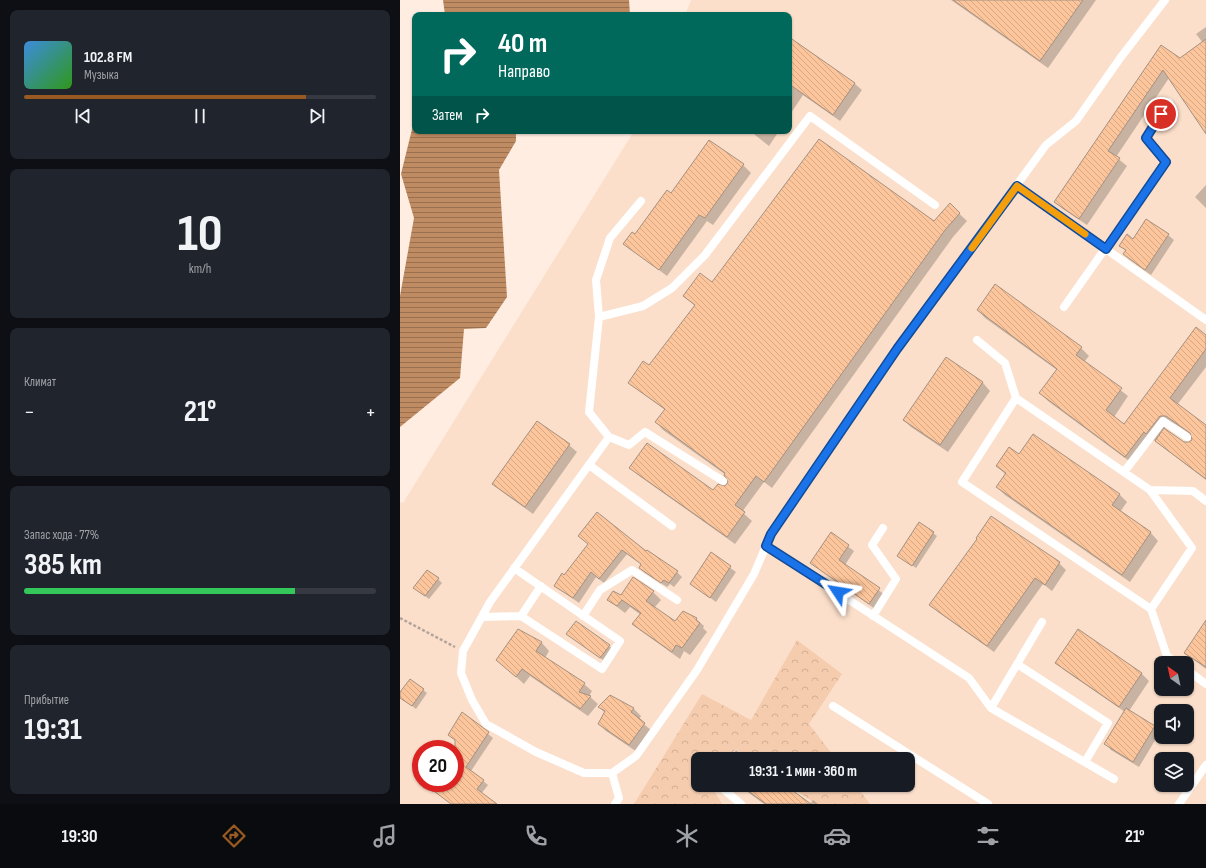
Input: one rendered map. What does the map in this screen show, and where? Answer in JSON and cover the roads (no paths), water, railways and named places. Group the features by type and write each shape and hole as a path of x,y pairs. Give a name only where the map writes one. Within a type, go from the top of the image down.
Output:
{"lane":[{"path":"609,437 514,568 482,617 463,650 461,673 472,700 486,724 536,752 584,773 612,773 636,756 697,670 754,574 771,534 897,349 1046,145 1076,121 1121,57 1165,0"},
{"path":"1064,307 1166,162 1146,138 1169,102"},
{"path":"599,317 643,306 672,288 705,255 810,116 935,205"},
{"path":"1017,186 1206,320"},
{"path":"641,200 610,238 596,280 599,317 589,412 609,437 629,445 645,432 722,481"},
{"path":"977,340 1005,362 1016,398 1150,490 1192,548 1151,609"},
{"path":"1016,398 962,482 1151,609 1167,656"},
{"path":"1124,472 1163,421 1187,437"},
{"path":"589,465 672,526"},
{"path":"1150,490 1193,491 1206,501"},
{"path":"874,616 896,579 872,545 883,528"},
{"path":"766,546 969,678 991,708 1114,779"},
{"path":"482,617 521,616 602,670 620,641 514,568"},
{"path":"583,616 600,590 632,570 677,600"},
{"path":"521,616 541,586"},
{"path":"991,708 1042,622"},
{"path":"1017,664 1108,723 1085,762"},
{"path":"1194,675 1206,684"},
{"path":"833,706 988,804"},
{"path":"1179,804 1206,765"},
{"path":"612,773 619,798 615,804"},
{"path":"726,792 740,804"}]}
